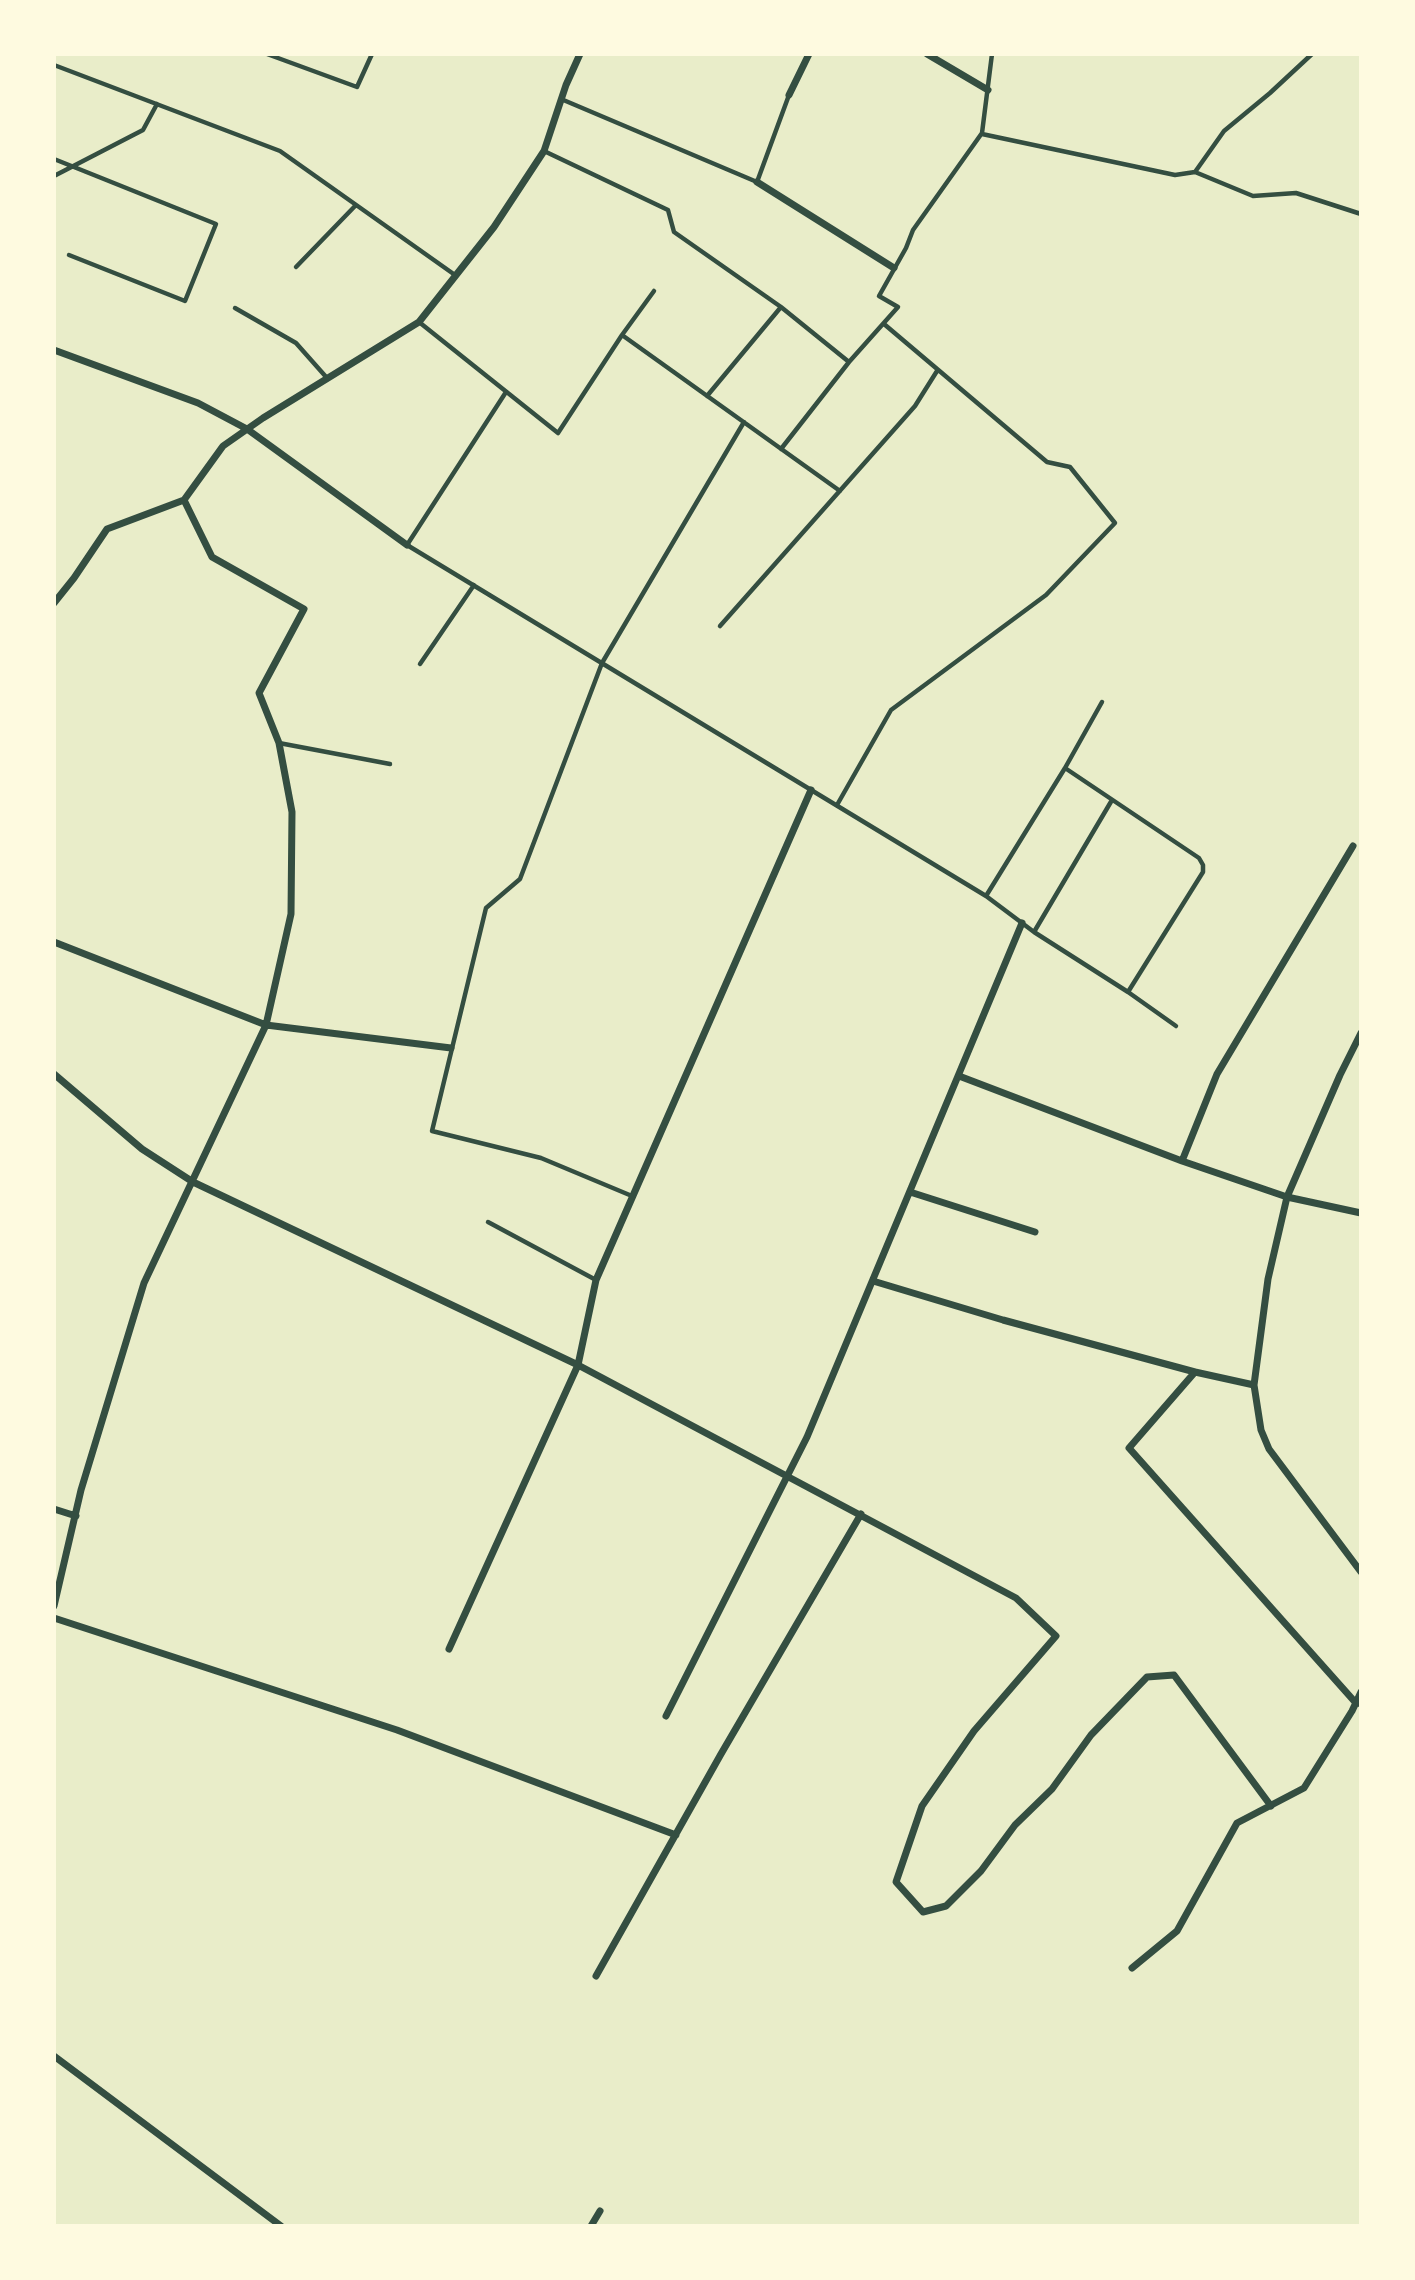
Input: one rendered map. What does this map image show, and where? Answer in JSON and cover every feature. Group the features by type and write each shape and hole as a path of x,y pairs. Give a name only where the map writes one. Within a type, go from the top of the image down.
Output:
{"street":[{"path":"54,603 107,529 184,500 223,446 419,322 494,227 544,151 561,99 580,54"},
{"path":"789,95 809,54"},
{"path":"927,54 988,90"},
{"path":"757,182 894,268"},
{"path":"54,350 198,403 247,429 407,545"},
{"path":"54,1606 81,1490 144,1283 266,1025 291,914 292,812 279,743 259,693 304,610 212,557 184,500"},
{"path":"449,1649 578,1365 596,1280 811,790"},
{"path":"1182,1161 1217,1074 1353,846"},
{"path":"666,1716 807,1437 1022,923"},
{"path":"54,942 266,1025 451,1048"},
{"path":"1361,1033 1340,1074 1287,1197 1268,1279 1254,1385 1261,1430 1269,1448 1361,1572"},
{"path":"54,1074 142,1149 193,1182 578,1365 789,1475 1016,1598 1056,1636 974,1731 922,1806 896,1882 923,1912 946,1906 981,1871 1015,1825 1052,1789 1091,1735 1147,1677 1174,1675 1271,1806"},
{"path":"959,1076 1182,1161 1287,1197 1361,1213"},
{"path":"910,1192 1035,1232"},
{"path":"873,1281 1003,1320 1195,1372 1254,1385"},
{"path":"1195,1372 1129,1448 1358,1703"},
{"path":"54,1509 75,1516"},
{"path":"596,1976 861,1514"},
{"path":"54,1618 397,1730 676,1835"},
{"path":"1132,1968 1177,1931 1237,1823 1304,1788 1358,1703 1361,1692"},
{"path":"54,2056 281,2226"},
{"path":"591,2226 600,2211"}],"lane":[{"path":"267,54 358,87 372,54"},
{"path":"781,449 849,362 898,306 879,296 913,230 982,133 992,54"},
{"path":"1195,172 1224,131 1312,54"},
{"path":"54,65 279,151 456,275"},
{"path":"561,99 757,182 789,95"},
{"path":"54,176 143,130 157,104"},
{"path":"982,133 1175,176 1195,172 1253,196 1296,193 1361,214"},
{"path":"544,151 668,210 674,232 781,307 849,362"},
{"path":"54,159 216,223 185,301 69,255"},
{"path":"296,267 356,205"},
{"path":"419,322 558,433 654,291"},
{"path":"707,396 781,307"},
{"path":"235,308 296,343 327,379"},
{"path":"836,805 891,710 1046,595 1115,523 1070,467 1047,462 884,324"},
{"path":"622,335 839,491"},
{"path":"720,626 915,406 938,371"},
{"path":"506,392 407,545 986,896 1034,932 1176,1026"},
{"path":"633,1197 541,1158 432,1132 486,908 520,879 602,663 744,422"},
{"path":"421,664 474,585"},
{"path":"986,896 1065,768 1102,702"},
{"path":"279,743 390,764"},
{"path":"1065,768 1199,858 1203,865 1203,872 1128,992"},
{"path":"1034,932 1112,800"},
{"path":"488,1222 596,1280"}]}
